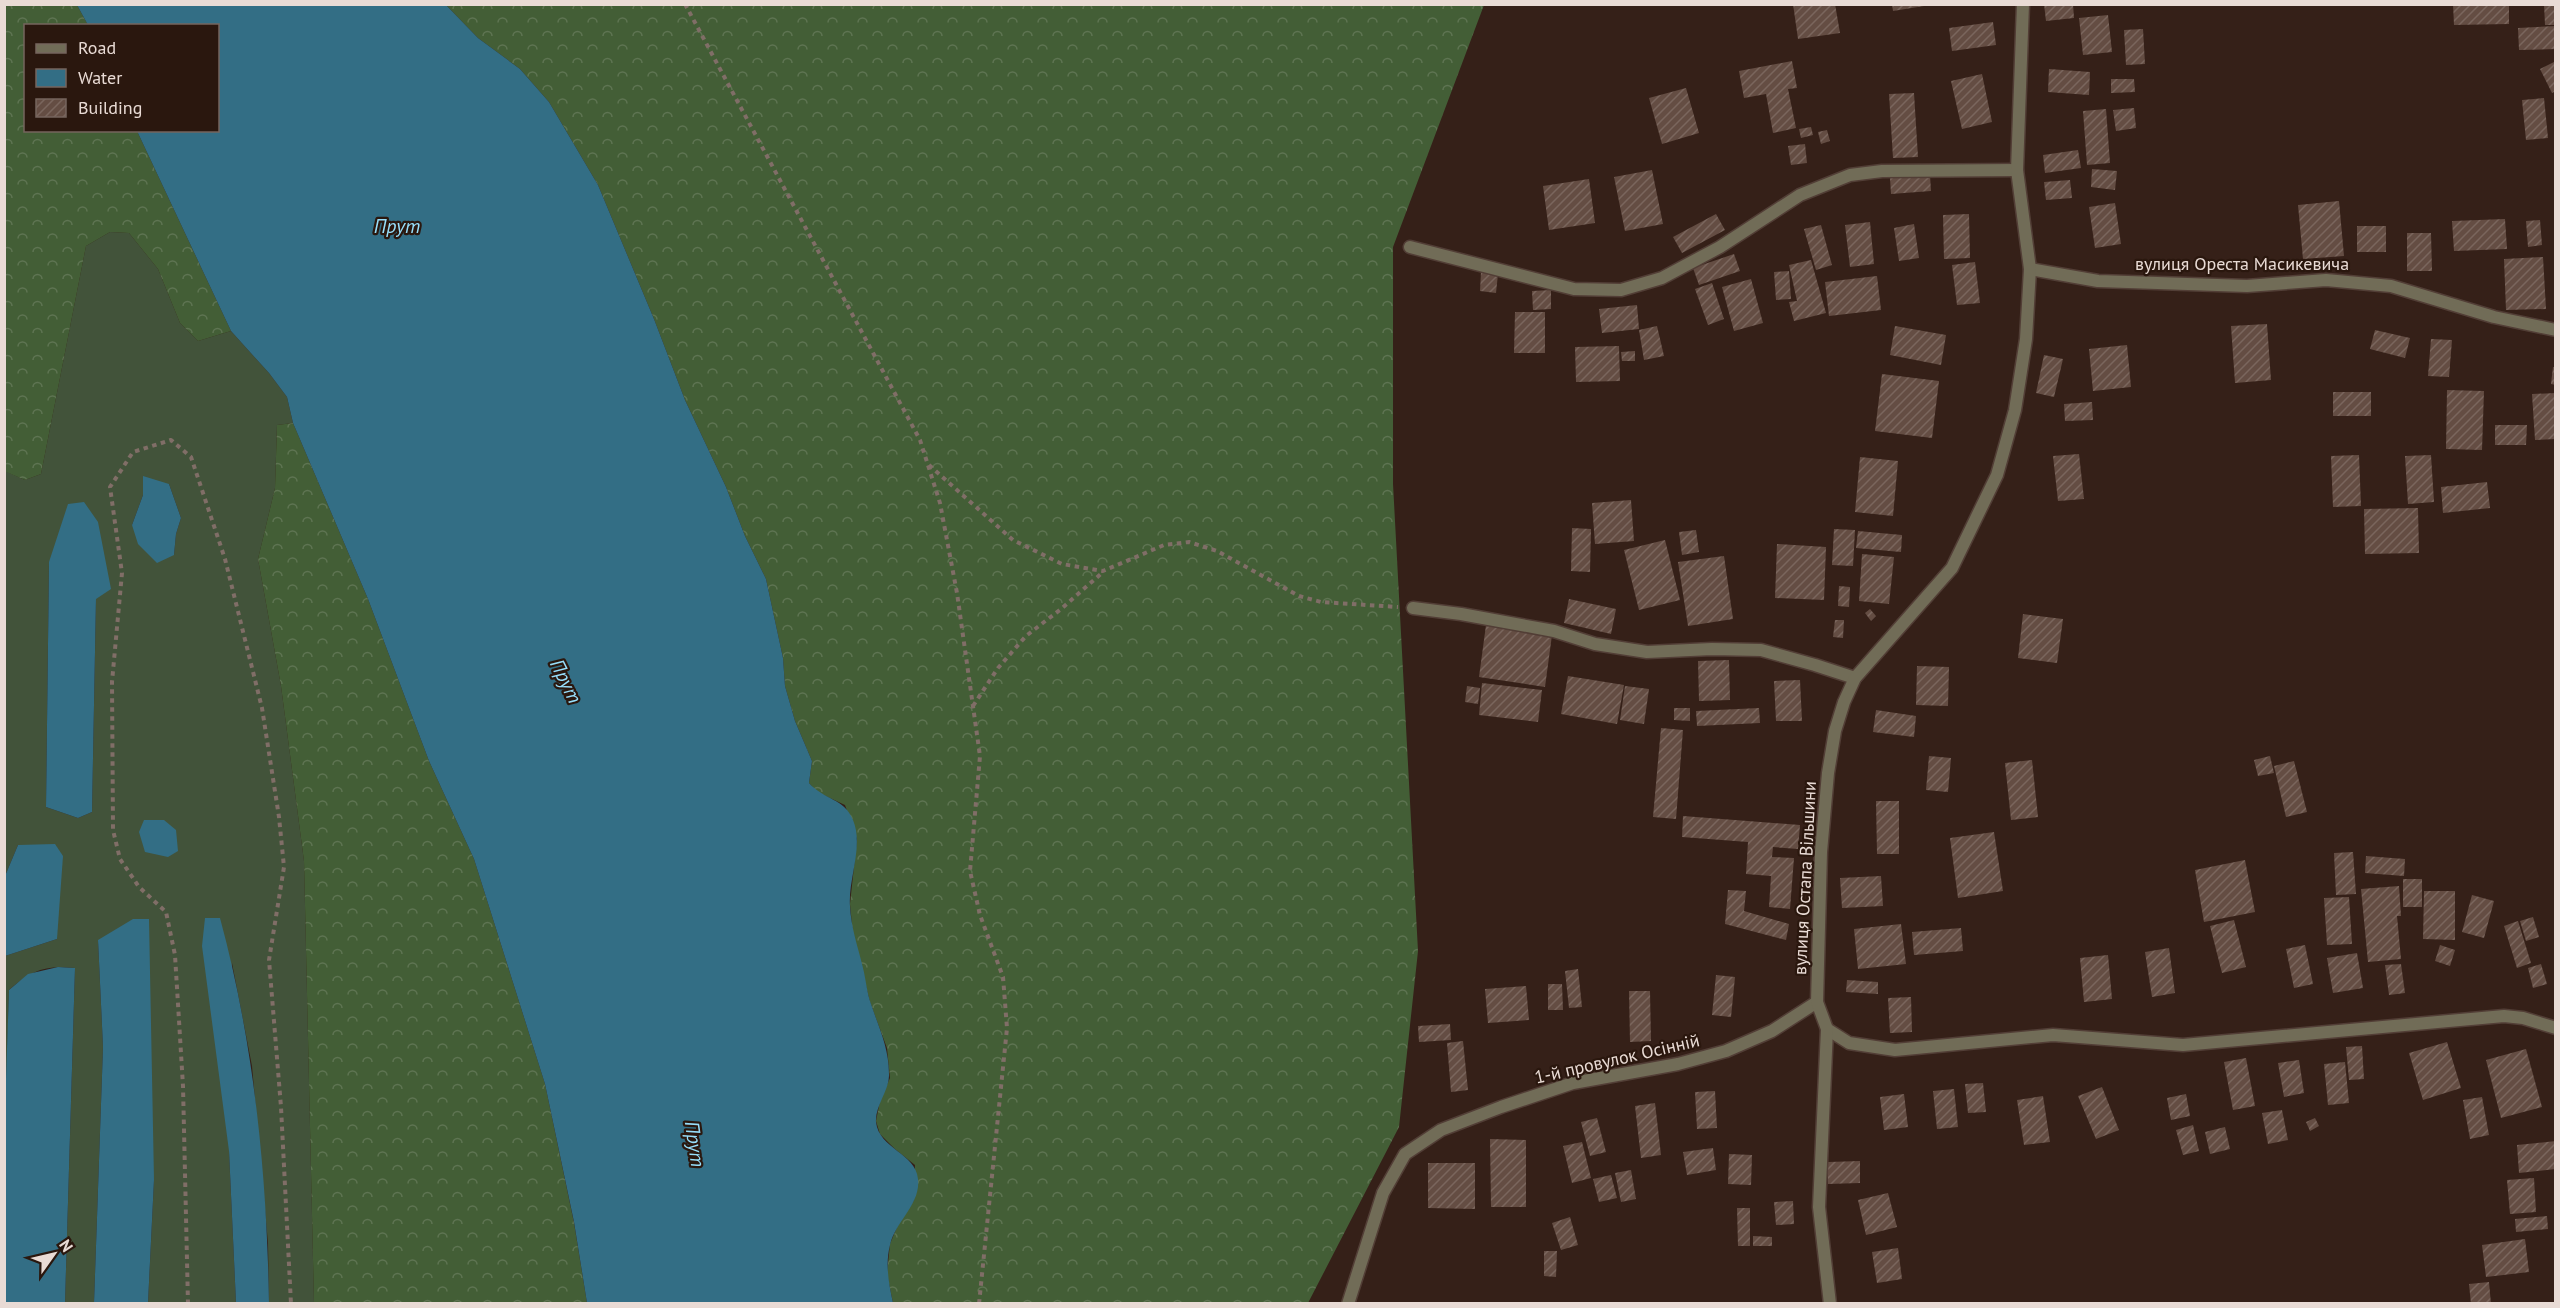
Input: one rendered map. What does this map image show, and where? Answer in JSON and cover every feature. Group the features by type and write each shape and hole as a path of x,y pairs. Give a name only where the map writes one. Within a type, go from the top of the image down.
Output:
{"street":[{"name":"вулиця Остапа Вільшини","path":"1830,1304 1819,1207 1827,1029 1818,1002 1821,852 1828,773 1835,731 1844,702 1855,678 1952,568 1997,474 2015,410 2026,339 2030,269 2018,170 2023,4"},
{"path":"1410,247 1574,289 1621,290 1662,278 1720,247 1800,195 1850,175 1882,171 2018,170"},
{"name":"вулиця Ореста Масикевича","path":"2030,269 2098,281 2247,286 2326,280 2391,286 2494,317 2556,330"},
{"path":"1413,608 1461,614 1554,631 1595,644 1647,652 1712,649 1761,651 1815,664 1855,678"},
{"name":"1-й провулок Осінній","path":"1348,1304 1383,1193 1405,1154 1441,1130 1573,1083 1678,1064 1726,1051 1772,1031 1818,1002"},
{"path":"1827,1029 1849,1043 1895,1050 2053,1035 2183,1045 2504,1016 2523,1018 2556,1028"}],"path":[{"path":"685,4 920,440 940,503 951,559 980,756 970,871 980,915 1003,977 1007,1028 979,1304"},
{"path":"188,1304 184,1098 175,955 166,912 139,887 120,859 113,830 112,682 122,573 110,487 133,452 171,440 191,457 225,559 262,708 279,817 284,867 269,960 281,1107 291,1304"},
{"path":"927,463 1013,540 1062,564 1103,571"},
{"path":"973,706 999,668 1026,636 1061,609 1103,571 1164,545 1189,542 1217,551 1259,575 1321,602 1367,603 1413,608"}],"green space":[{"path":"4,5 77,5 87,24 24,24 24,132 137,132 231,331 198,341 180,323 158,269 129,233 110,232 86,246 41,474 25,480 4,471"},
{"path":"446,5 1484,5 1393,247 1393,484 1418,951 1399,1127 1308,1303 893,1303 887,1274 890,1244 897,1227 914,1200 915,1165 880,1134 876,1121 880,1101 890,1078 887,1048 870,1002 853,935 850,904 857,839 845,805 817,792 809,783 812,761 795,721 785,686 783,658 766,579 685,400 598,185 549,102 520,69 478,38"},
{"path":"110,232 129,233 158,269 180,323 198,341 231,331 269,373 287,397 293,423 277,425 275,488 258,559 281,686 304,861 314,1303 269,1303 268,1243 252,1066 232,963 229,1151 236,1303 148,1303 154,1180 98,940 103,1047 94,1303 65,1303 75,968 55,967 39,970 9,990 5,1137 5,956 57,939 18,845 5,876 5,471 25,480 41,474 86,246","holes":["169,484 181,518 176,534 174,555 132,525 143,495","49,562 96,598 92,812 78,818 46,807"]},
{"path":"293,423 368,599 429,761 474,859 545,1084 574,1223 587,1303 314,1303 304,861 281,686 258,559 275,488 277,425"}],"water":[{"name":"Прут","path":"77,5 446,5 478,38 520,69 549,102 598,185 685,400 766,579 783,658 785,686 795,721 812,761 809,783 844,807 853,820 856,830 856,852 850,896 853,930 868,995 883,1038 889,1065 889,1080 876,1122 884,1139 911,1163 918,1179 916,1197 897,1228 890,1245 888,1267 893,1303 587,1303 574,1222 545,1084 474,859 429,761 368,599 293,423 287,397 269,373 231,331 137,132 219,132 219,24 87,24"},
{"path":"143,476 169,484 181,518 176,534 174,555 157,563 138,544 132,525 143,495"},
{"path":"84,502 98,522 111,589 96,599 92,812 78,818 46,807 49,562 68,504"},
{"path":"144,820 164,820 176,830 178,851 168,857 145,852 139,832"},
{"path":"55,844 63,856 57,939 5,956 5,876 18,845"},
{"path":"205,918 220,918 232,965 250,1061 262,1157 269,1303 236,1303 229,1151 202,946"},
{"path":"133,919 149,919 154,1180 148,1303 94,1303 103,1047 98,940"},
{"path":"58,967 75,968 65,1303 5,1303 4,1137 9,990 28,974"}],"building":[{"path":"1793,4 1835,4 1840,33 1798,39"},
{"path":"1892,4 1924,4 1924,6 1893,11"},
{"path":"2044,4 2073,4 2074,18 2046,21"},
{"path":"2453,4 2509,4 2509,24 2454,25"},
{"path":"2544,4 2556,4 2556,25 2545,25"},
{"path":"2108,15 2112,52 2083,55 2079,18"},
{"path":"1993,22 1996,45 1952,51 1949,28"},
{"path":"2556,26 2556,49 2519,50 2518,28"},
{"path":"2143,29 2145,64 2126,65 2124,30"},
{"path":"1792,61 1797,88 1788,89 1796,128 1773,133 1766,94 1744,98 1739,71"},
{"path":"2556,61 2556,91 2552,93 2540,69"},
{"path":"2049,69 2090,72 2089,95 2048,92"},
{"path":"1982,74 1992,122 1962,129 1951,81"},
{"path":"2111,79 2134,79 2135,92 2111,93"},
{"path":"1686,88 1699,133 1662,144 1649,98"},
{"path":"1914,93 1918,157 1893,158 1889,94"},
{"path":"2544,98 2548,138 2526,140 2522,100"},
{"path":"2134,108 2136,128 2116,131 2113,110"},
{"path":"2106,109 2110,163 2087,165 2083,111"},
{"path":"1811,127 1813,135 1801,138 1799,129"},
{"path":"1827,130 1830,141 1821,144 1818,132"},
{"path":"1805,144 1807,163 1791,165 1788,146"},
{"path":"2078,150 2081,168 2045,173 2043,155"},
{"path":"2092,169 2117,171 2115,190 2091,187"},
{"path":"1652,170 1663,224 1625,231 1614,177"},
{"path":"1930,175 1931,191 1891,194 1890,178"},
{"path":"1589,179 1595,223 1549,230 1543,186"},
{"path":"2070,180 2072,198 2046,200 2044,182"},
{"path":"2339,201 2344,256 2303,259 2298,205"},
{"path":"2115,203 2121,244 2095,248 2089,207"},
{"path":"1716,214 1725,230 1682,253 1673,237"},
{"path":"1969,214 1970,258 1944,259 1943,215"},
{"path":"2505,219 2507,249 2454,251 2452,221"},
{"path":"2540,220 2542,245 2528,247 2526,221"},
{"path":"1870,222 1874,264 1850,267 1845,225"},
{"path":"1914,224 1919,258 1899,261 1894,228"},
{"path":"1821,225 1832,265 1816,270 1804,229"},
{"path":"2357,226 2386,226 2386,252 2357,252"},
{"path":"2407,233 2431,233 2432,271 2407,271"},
{"path":"1734,254 1740,271 1699,285 1693,268"},
{"path":"2543,257 2546,309 2506,310 2504,259"},
{"path":"1811,260 1826,313 1794,321 1789,302 1797,301 1789,265"},
{"path":"1975,262 1980,303 1957,305 1952,265"},
{"path":"1789,271 1791,299 1776,300 1774,272"},
{"path":"1481,272 1498,274 1496,293 1480,291"},
{"path":"1877,276 1881,310 1829,316 1825,282"},
{"path":"1751,279 1763,323 1734,331 1722,287"},
{"path":"1712,283 1724,319 1708,325 1695,289"},
{"path":"1551,290 1551,309 1533,310 1532,291"},
{"path":"1637,305 1639,329 1602,333 1599,309"},
{"path":"1515,312 1545,312 1545,353 1514,353"},
{"path":"2267,324 2271,380 2235,383 2231,326"},
{"path":"1657,326 1664,356 1644,360 1639,330"},
{"path":"1895,326 1946,335 1941,365 1890,355"},
{"path":"2375,330 2410,338 2405,358 2370,349"},
{"path":"2431,339 2452,340 2449,377 2428,376"},
{"path":"2127,345 2131,387 2093,391 2089,349"},
{"path":"1619,346 1620,381 1576,382 1575,347"},
{"path":"1635,351 1635,361 1622,361 1621,352"},
{"path":"2044,355 2063,359 2054,397 2036,393"},
{"path":"2553,367 2556,367 2556,385 2551,384"},
{"path":"1882,374 1939,381 1932,438 1875,431"},
{"path":"2447,390 2484,391 2482,450 2446,449"},
{"path":"2333,392 2371,392 2371,416 2333,416"},
{"path":"2556,393 2556,439 2535,440 2532,394"},
{"path":"2092,402 2093,420 2065,421 2064,404"},
{"path":"2495,425 2527,425 2526,445 2495,445"},
{"path":"2079,454 2084,499 2058,501 2053,456"},
{"path":"2359,455 2361,506 2333,507 2331,456"},
{"path":"2431,455 2434,502 2408,504 2405,456"},
{"path":"1860,457 1898,461 1893,516 1855,512"},
{"path":"2487,482 2490,508 2443,513 2441,487"},
{"path":"1631,500 1634,541 1595,544 1592,503"},
{"path":"2418,508 2419,553 2365,554 2364,509"},
{"path":"1572,528 1591,529 1590,572 1571,571"},
{"path":"1834,529 1855,530 1853,566 1832,565"},
{"path":"1696,530 1699,552 1682,555 1679,532"},
{"path":"1858,531 1902,535 1901,552 1856,548"},
{"path":"1665,540 1680,600 1639,610 1624,550"},
{"path":"1777,544 1826,547 1824,600 1775,598"},
{"path":"1862,554 1894,557 1889,604 1859,601"},
{"path":"1724,556 1733,619 1688,626 1678,562"},
{"path":"1839,586 1850,587 1849,607 1838,606"},
{"path":"1569,599 1616,609 1611,634 1564,623"},
{"path":"1870,609 1876,616 1871,621 1865,613"},
{"path":"2023,614 2063,619 2057,663 2018,658"},
{"path":"1835,620 1844,620 1843,638 1833,637"},
{"path":"1486,625 1552,635 1545,687 1479,677"},
{"path":"1729,660 1730,700 1699,701 1698,661"},
{"path":"1917,666 1949,667 1948,706 1916,705"},
{"path":"1568,676 1624,685 1617,724 1561,714"},
{"path":"1800,680 1802,721 1776,721 1774,681"},
{"path":"1482,683 1542,690 1538,722 1479,715"},
{"path":"1467,686 1480,688 1478,704 1465,702"},
{"path":"1625,686 1649,689 1644,724 1620,720"},
{"path":"1674,708 1690,708 1690,721 1674,720"},
{"path":"1759,708 1760,723 1697,726 1696,711"},
{"path":"1876,710 1916,716 1914,737 1873,732"},
{"path":"1661,728 1683,730 1676,819 1653,817"},
{"path":"1929,756 1951,758 1948,792 1926,790"},
{"path":"2270,756 2274,773 2258,776 2254,760"},
{"path":"2032,760 2038,817 2011,820 2005,763"},
{"path":"2294,761 2307,812 2286,817 2274,766"},
{"path":"1876,801 1899,801 1899,854 1877,854"},
{"path":"1683,816 1800,825 1798,849 1773,847 1772,857 1794,858 1790,909 1769,907 1771,876 1746,874 1748,842 1682,837"},
{"path":"1994,832 2003,891 1958,898 1950,838"},
{"path":"2353,852 2356,894 2336,895 2334,853"},
{"path":"2366,856 2405,859 2404,876 2365,873"},
{"path":"2245,860 2255,912 2204,922 2195,870"},
{"path":"1881,876 1883,906 1842,908 1840,878"},
{"path":"2403,879 2422,879 2422,907 2403,907"},
{"path":"2399,886 2401,916 2397,916 2401,959 2368,962 2361,889"},
{"path":"1728,890 1746,891 1744,911 1789,924 1786,940 1725,924"},
{"path":"2424,891 2455,891 2455,940 2423,939"},
{"path":"2472,895 2494,901 2484,938 2462,932"},
{"path":"2349,897 2352,944 2327,945 2324,898"},
{"path":"2533,917 2539,937 2526,941 2520,921"},
{"path":"2234,920 2246,967 2222,973 2210,926"},
{"path":"2518,921 2531,963 2517,968 2504,926"},
{"path":"1901,924 1906,964 1858,969 1854,929"},
{"path":"1961,928 1963,951 1914,955 1912,932"},
{"path":"2305,945 2313,984 2294,988 2286,949"},
{"path":"2440,945 2455,950 2450,966 2435,961"},
{"path":"2169,948 2175,993 2152,997 2145,952"},
{"path":"2357,953 2363,988 2333,993 2327,958"},
{"path":"2108,955 2112,999 2084,1002 2080,958"},
{"path":"2401,964 2405,993 2389,995 2385,965"},
{"path":"2541,964 2547,984 2533,988 2528,968"},
{"path":"1578,969 1582,1007 1569,1008 1565,971"},
{"path":"1716,975 1735,977 1731,1017 1712,1015"},
{"path":"1847,980 1878,982 1878,994 1846,992"},
{"path":"1548,984 1562,984 1563,1010 1548,1010"},
{"path":"1526,986 1529,1020 1488,1023 1485,989"},
{"path":"1629,991 1650,991 1651,1041 1630,1042"},
{"path":"1911,997 1912,1032 1890,1033 1888,998"},
{"path":"1450,1024 1451,1040 1419,1042 1418,1026"},
{"path":"1463,1041 1468,1090 1451,1092 1447,1043"},
{"path":"2447,1042 2461,1088 2423,1100 2409,1053"},
{"path":"2362,1046 2364,1079 2349,1080 2346,1047"},
{"path":"2526,1049 2542,1107 2501,1118 2486,1060"},
{"path":"2246,1058 2255,1106 2233,1110 2224,1062"},
{"path":"2299,1060 2304,1093 2284,1097 2278,1063"},
{"path":"2345,1062 2349,1103 2328,1105 2324,1064"},
{"path":"1983,1083 1986,1112 1968,1113 1965,1084"},
{"path":"2102,1087 2119,1130 2096,1139 2078,1096"},
{"path":"1954,1089 1958,1127 1937,1129 1933,1091"},
{"path":"1715,1091 1717,1128 1697,1129 1695,1092"},
{"path":"1904,1094 1908,1127 1884,1130 1880,1097"},
{"path":"2186,1094 2190,1116 2171,1120 2167,1098"},
{"path":"2043,1096 2050,1142 2024,1145 2017,1100"},
{"path":"2482,1097 2489,1135 2470,1139 2463,1100"},
{"path":"1655,1103 1661,1155 1641,1158 1635,1106"},
{"path":"2282,1110 2288,1140 2268,1144 2262,1113"},
{"path":"1597,1118 1606,1152 1590,1156 1581,1122"},
{"path":"2315,1118 2319,1126 2310,1131 2306,1122"},
{"path":"2193,1125 2199,1151 2183,1155 2176,1130"},
{"path":"2225,1127 2230,1149 2210,1154 2205,1132"},
{"path":"1490,1139 1526,1140 1526,1207 1491,1207"},
{"path":"2556,1141 2556,1169 2519,1173 2517,1145"},
{"path":"1582,1142 1591,1178 1572,1183 1563,1146"},
{"path":"1713,1148 1716,1170 1687,1175 1683,1152"},
{"path":"1729,1154 1752,1155 1751,1185 1728,1184"},
{"path":"1860,1161 1860,1183 1828,1184 1828,1162"},
{"path":"1428,1163 1475,1163 1475,1209 1428,1208"},
{"path":"1631,1170 1636,1199 1621,1202 1615,1173"},
{"path":"1611,1175 1617,1198 1599,1202 1593,1179"},
{"path":"2534,1178 2536,1212 2510,1214 2507,1180"},
{"path":"1888,1193 1897,1227 1866,1235 1858,1200"},
{"path":"1793,1201 1794,1224 1776,1225 1774,1202"},
{"path":"1737,1208 1750,1208 1750,1246 1738,1246"},
{"path":"2547,1216 2548,1229 2516,1232 2515,1219"},
{"path":"1570,1217 1578,1245 1561,1250 1552,1223"},
{"path":"1753,1236 1772,1237 1772,1246 1753,1246"},
{"path":"2525,1239 2529,1272 2486,1277 2482,1245"},
{"path":"1898,1248 1902,1279 1877,1283 1872,1252"},
{"path":"1544,1251 1557,1251 1556,1277 1544,1276"},
{"path":"2489,1282 2491,1304 2471,1304 2469,1284"}]}
